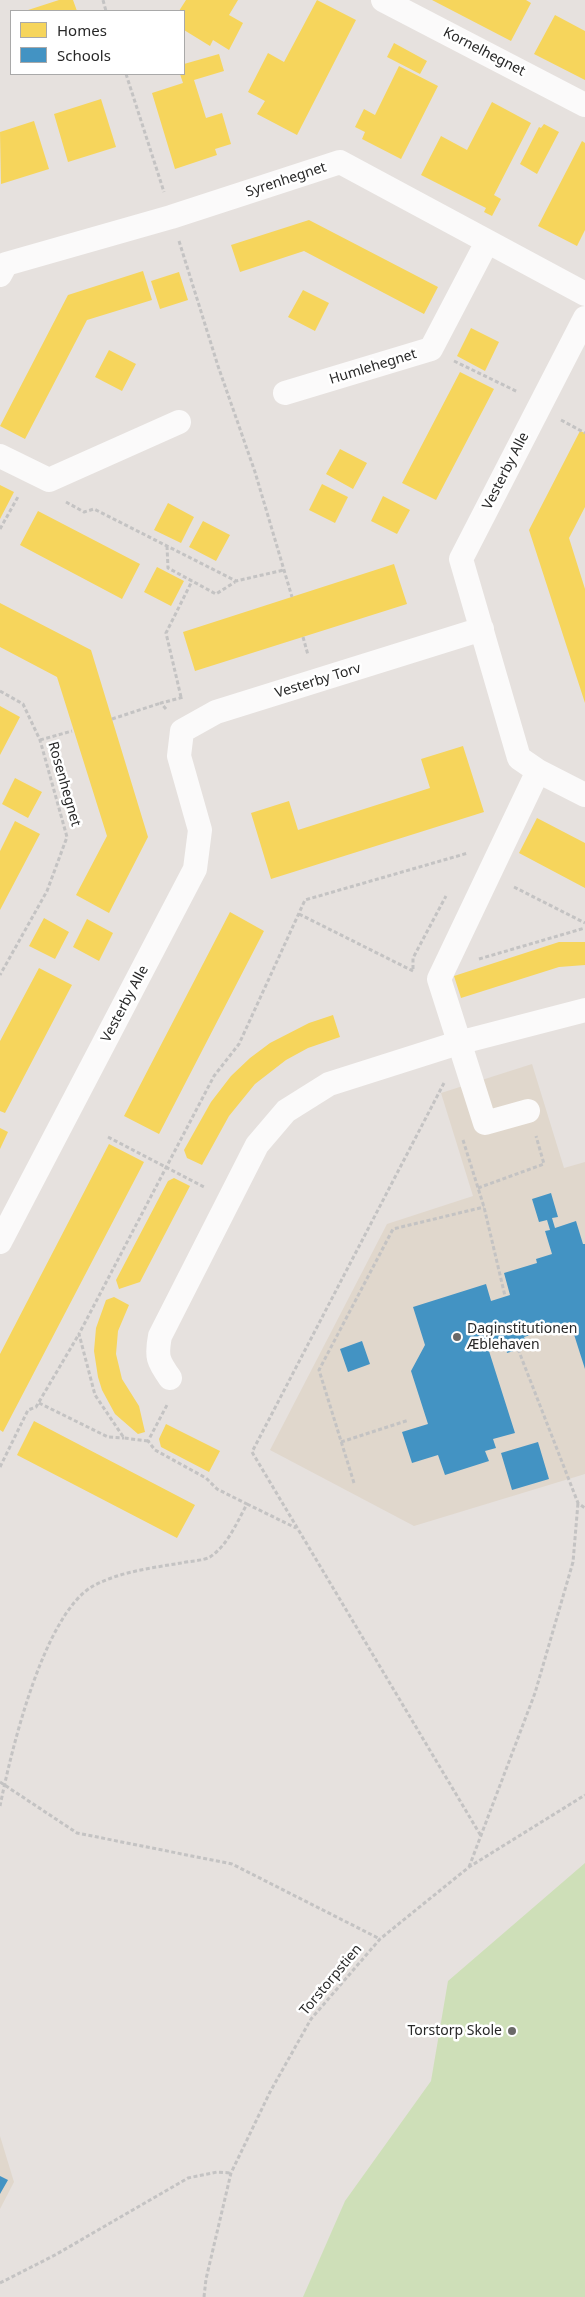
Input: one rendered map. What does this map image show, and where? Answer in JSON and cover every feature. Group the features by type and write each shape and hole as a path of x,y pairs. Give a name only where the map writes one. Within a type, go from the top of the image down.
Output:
{"street":[{"name":"Kornelhegnet","path":"383,0 585,105"},
{"name":"Syrenhegnet","path":"2,267 172,217 340,162 585,294"},
{"name":"Humlehegnet","path":"285,394 431,349 487,242"},
{"name":"Vesterby Alle","path":"585,318 461,559 519,758 538,771 585,796"},
{"path":"0,456 41,476 179,422"},
{"name":"Vesterby Torv","path":"179,756 182,731 216,712 482,629"},
{"name":"Vesterby Alle","path":"0,1242 195,870 200,830 179,756"},
{"path":"528,1110 485,1122 458,1043 439,978 538,771"},
{"path":"170,1378 159,1363 157,1352 160,1336 257,1145 286,1111 329,1084 458,1043 585,1010"}],"path":[{"path":"126,75 218,366 255,472 292,597"},
{"path":"431,349 541,403"},
{"path":"0,529 41,476 52,494 84,512 94,509 236,581"},
{"path":"167,546 168,568 216,594 236,581 284,570"},
{"path":"182,697 166,633 192,581"},
{"name":"Rosenhegnet","path":"0,691 23,704 40,740 67,837 46,891 0,975"},
{"path":"112,719 162,703"},
{"path":"40,740 72,731"},
{"path":"0,1467 28,1410 36,1407 39,1403 79,1334 214,1076 239,1044 305,900 468,853"},
{"path":"488,875 585,923"},
{"path":"444,1082 252,1452 481,1836"},
{"path":"478,1188 544,1164 528,1110"},
{"path":"108,1138 229,1200"},
{"path":"354,1483 319,1370 393,1229 484,1207"},
{"path":"79,1334 95,1395 124,1438"},
{"path":"469,1867 535,1692 573,1562 578,1503 518,1349"},
{"path":"148,1441 173,1394 170,1378"},
{"path":"39,1403 108,1436 148,1441 155,1450 206,1478 217,1489 298,1529"},
{"path":"341,1442 409,1420"},
{"path":"578,1503 585,1508"},
{"path":"0,1806 4,1785 39,1669 50,1643 72,1605 92,1587 130,1572 209,1558 224,1544 248,1504"},
{"path":"0,1782 77,1833 232,1864 380,1939"},
{"name":"Torstorpstien","path":"204,2297 206,2278 231,2173 270,2092 311,2019 380,1939 469,1867 585,1795"},
{"path":"0,2283 55,2256 188,2178 217,2172 231,2173"}],"shaded area":[{"name":"Daginstitutionen Æblehaven","path":"532,1064 564,1168 585,1162 585,1474 414,1526 270,1450 387,1224 473,1196 441,1093"},
{"path":"0,2136 14,2182 0,2209"}],"green space":[{"name":"Torstorp Skole","path":"585,1863 585,2297 303,2297 345,2201 431,2081 448,1981"}],"building: Homes":[{"path":"59,0 73,0 77,10 28,10"},
{"path":"186,0 238,0 229,15 243,23 229,50 213,40 210,46 185,31 185,10 180,10"},
{"path":"317,0 356,20 297,135 257,114 265,101 248,92 268,53 284,62"},
{"path":"432,0 526,0 531,3 511,41"},
{"path":"555,15 585,31 585,80 534,54"},
{"path":"394,43 427,61 420,74 387,57"},
{"path":"219,54 224,71 194,80 206,118 222,113 231,144 215,149 217,155 175,169 152,93 183,83 180,75 185,75 185,64"},
{"path":"399,66 438,86 401,159 362,139 365,132 355,127 364,109 375,115"},
{"path":"101,99 116,147 68,162 54,114"},
{"path":"492,102 531,123 494,195 501,199 492,216 484,212 486,208 421,175 441,136 467,150"},
{"path":"34,121 49,169 1,184 0,132"},
{"path":"544,124 559,132 537,174 520,164 539,127 541,128"},
{"path":"582,141 585,143 585,230 577,246 538,226"},
{"path":"309,220 438,287 424,314 304,251 240,272 231,245"},
{"path":"143,271 152,300 87,320 25,439 0,426 68,295"},
{"path":"179,272 188,300 160,309 151,281"},
{"path":"303,290 329,303 315,331 288,317"},
{"path":"471,328 499,342 485,371 457,356"},
{"path":"109,350 136,364 122,391 95,377"},
{"path":"460,372 494,389 436,500 402,483"},
{"path":"580,431 585,433 585,507 569,538 585,589 585,703 529,530"},
{"path":"340,449 367,463 353,489 326,474"},
{"path":"322,484 348,497 335,523 309,510"},
{"path":"0,485 14,492 0,519"},
{"path":"383,496 410,510 397,534 371,521"},
{"path":"168,503 194,517 181,543 154,530"},
{"path":"38,511 140,564 122,599 20,545"},
{"path":"203,521 230,535 216,561 189,547"},
{"path":"394,564 407,604 195,671 183,632"},
{"path":"157,567 184,581 171,606 144,592"},
{"path":"0,603 91,650 148,837 109,913 76,895 107,836 57,677 0,647"},
{"path":"0,706 20,717 0,755"},
{"path":"463,746 484,812 271,879 251,813 289,801 298,830 430,788 421,759"},
{"path":"15,778 42,792 28,818 2,804"},
{"path":"537,818 585,843 585,888 519,853"},
{"path":"15,821 40,834 0,910 0,851"},
{"path":"230,912 264,931 159,1134 124,1116"},
{"path":"44,918 69,932 55,959 29,946"},
{"path":"87,919 113,933 99,961 73,947"},
{"path":"559,942 585,942 585,965 559,967 461,998 454,976"},
{"path":"39,968 72,985 5,1113 0,1111 0,1041"},
{"path":"333,1015 340,1037 308,1048 286,1060 255,1084 229,1116 202,1165 187,1158 184,1150 211,1102 231,1076 270,1043 309,1023"},
{"path":"0,1128 8,1132 0,1149"},
{"path":"109,1144 144,1162 3,1432 0,1430 0,1354"},
{"path":"174,1178 190,1186 140,1282 119,1289 116,1280 168,1181"},
{"path":"114,1297 129,1305 118,1331 116,1354 122,1379 139,1406 145,1432 138,1434 115,1414 102,1390 98,1377 94,1351 96,1328 106,1300"},
{"path":"34,1421 195,1505 177,1538 17,1455"},
{"path":"166,1424 220,1451 209,1472 161,1447 159,1439"}],"building: Schools":[{"path":"551,1193 558,1217 552,1218 555,1228 576,1221 583,1244 585,1244 585,1369 570,1322 524,1337 527,1347 507,1353 505,1343 488,1348 515,1433 493,1439 496,1448 485,1451 489,1461 445,1475 438,1455 412,1463 402,1432 428,1424 411,1371 425,1345 413,1307 486,1284 491,1301 510,1295 504,1273 537,1263 536,1259 552,1254 545,1231 550,1230 547,1220 539,1222 532,1199"},
{"path":"362,1341 370,1364 348,1372 340,1349"},
{"path":"538,1442 549,1479 512,1490 501,1453"},
{"path":"0,2176 8,2180 0,2194"}],"place":[{"name":"Daginstitutionen Æblehaven","path":"457,1337"},
{"name":"Torstorp Skole","path":"512,2031"}]}
